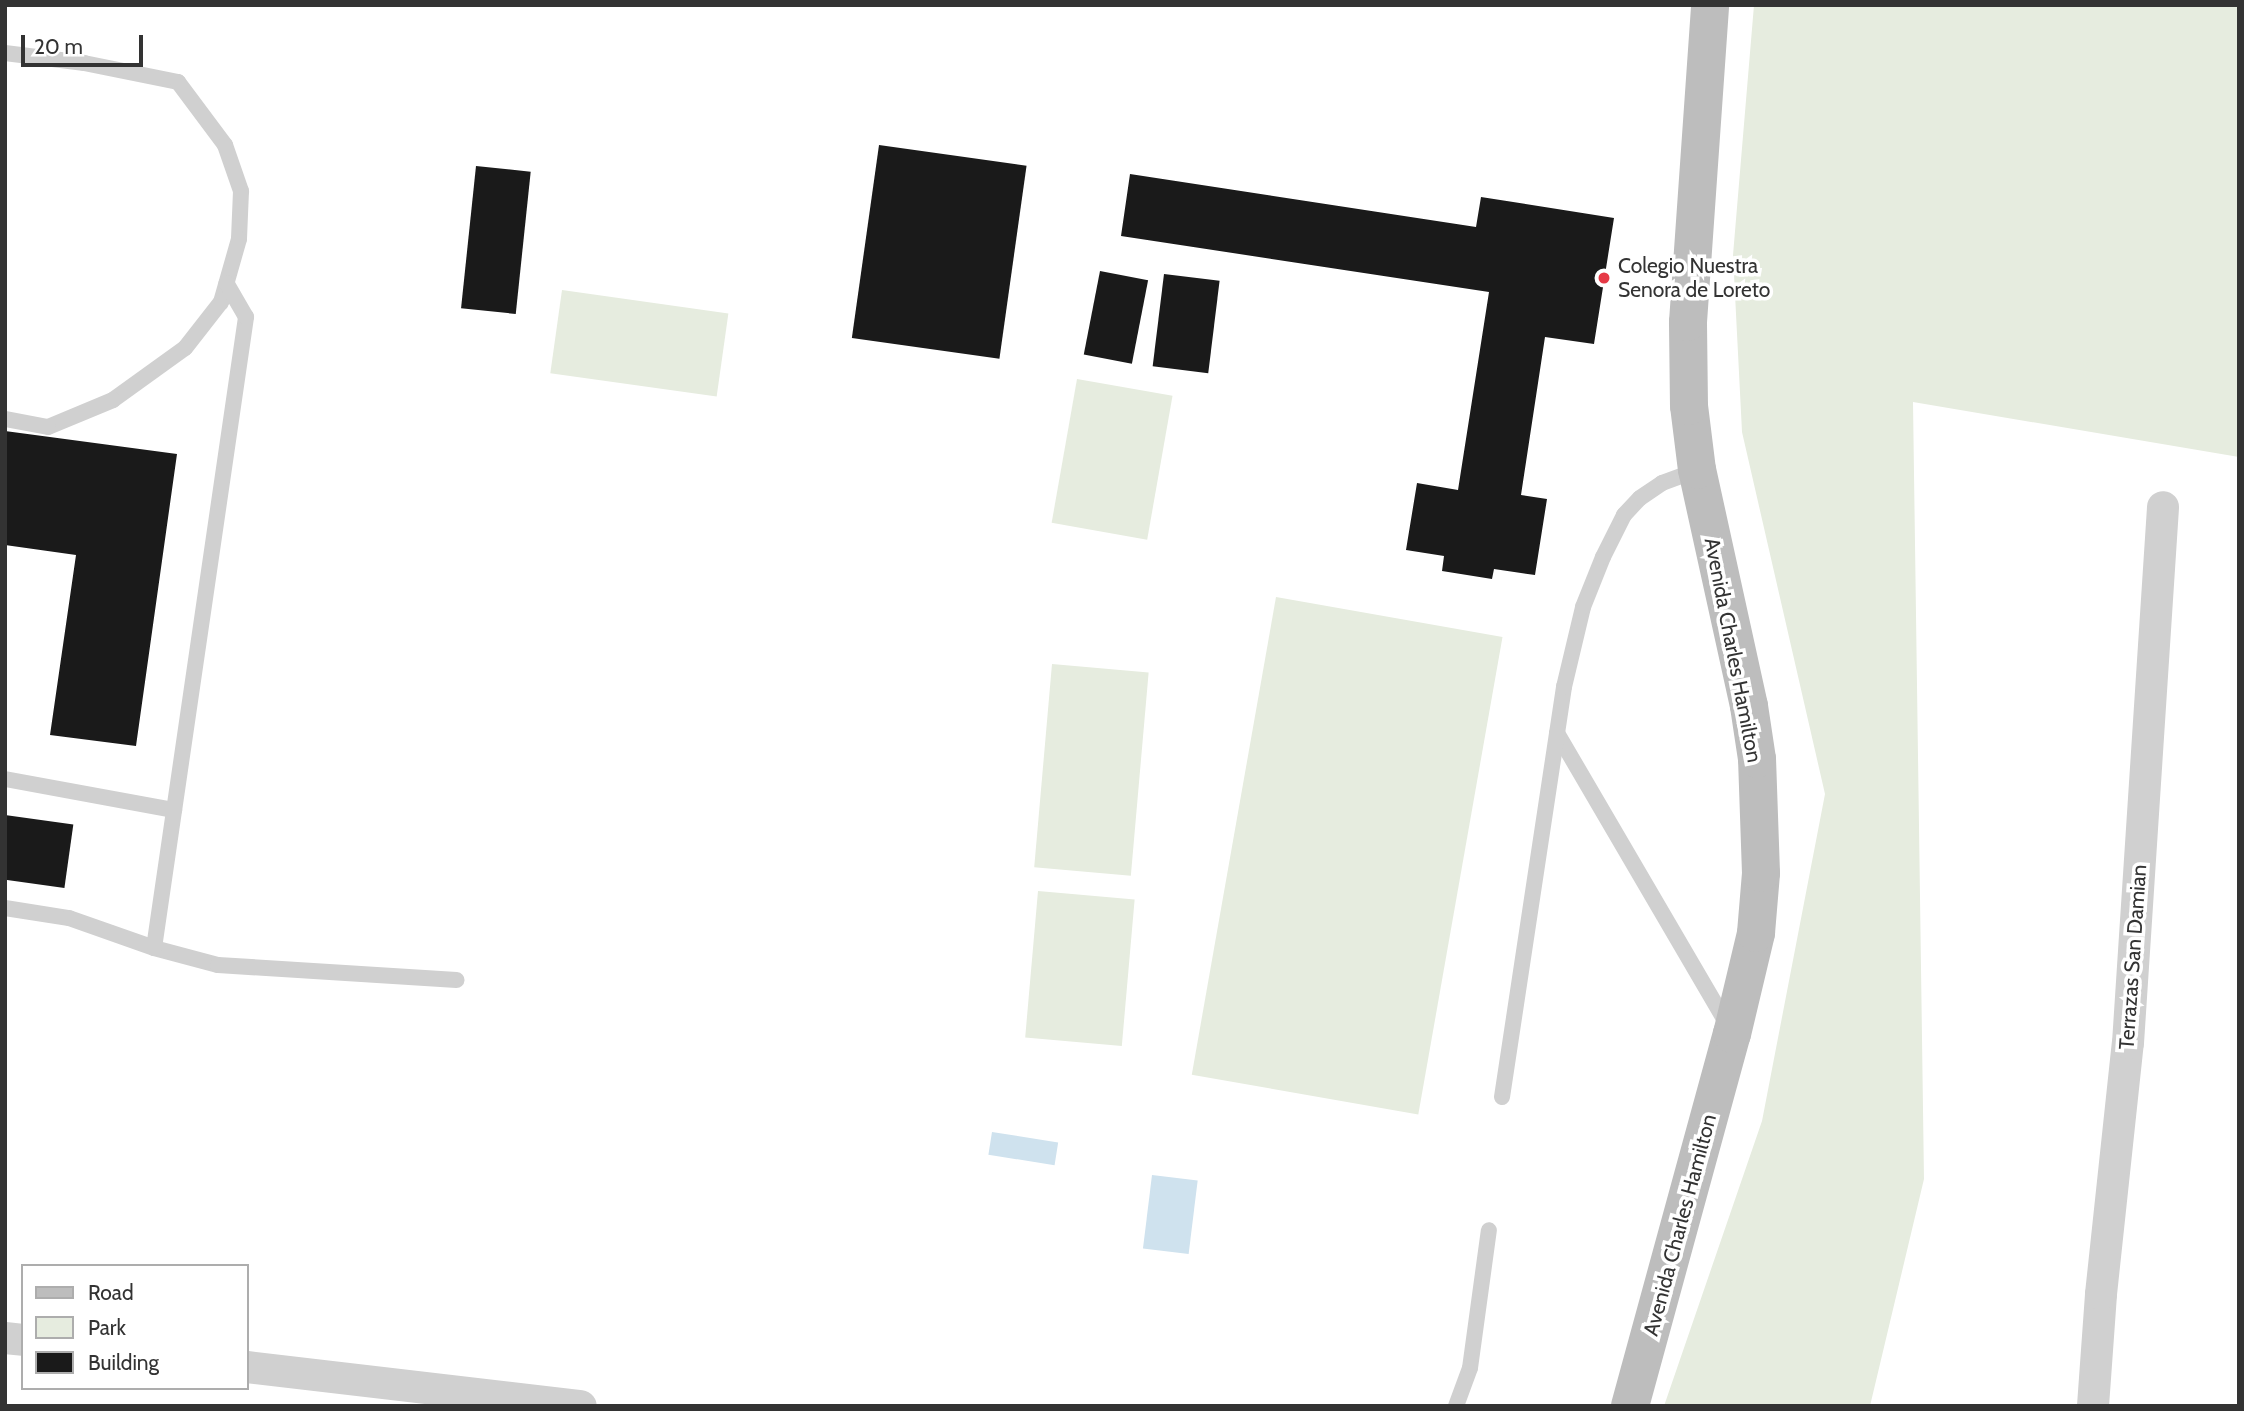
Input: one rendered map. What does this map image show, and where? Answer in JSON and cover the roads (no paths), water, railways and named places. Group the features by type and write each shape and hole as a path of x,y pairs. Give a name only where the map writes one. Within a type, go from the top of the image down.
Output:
{"street":[{"name":"Avenida Charles Hamilton","path":"1630,1406 1732,1034 1756,933 1761,873 1761,812 1749,706 1697,470 1689,406 1688,322 1710,5"},
{"name":"Terrazas San Damian","path":"2094,1406 2101,1294 2128,1043 2163,507"},
{"path":"248,1367 582,1406"}],"lane":[{"path":"5,53 84,63 178,82 225,145 241,191 239,239 221,302 185,348 113,400 48,427 5,419"},
{"path":"154,948 246,317 226,283"},
{"path":"1502,1097 1557,733 1583,607 1624,515 1640,498 1662,484 1697,470"},
{"path":"1557,733 1732,1034"},
{"path":"5,779 174,810"},
{"path":"5,908 68,918 154,948 218,965 457,980"},
{"path":"1457,1406 1469,1368 1489,1230"}],"water":[{"path":"992,1132 1058,1142 1055,1165 988,1155"},
{"path":"1152,1175 1198,1181 1189,1254 1143,1248"}],"place":[{"name":"Colegio Nuestra Senora de Loreto","path":"1604,278"}]}
